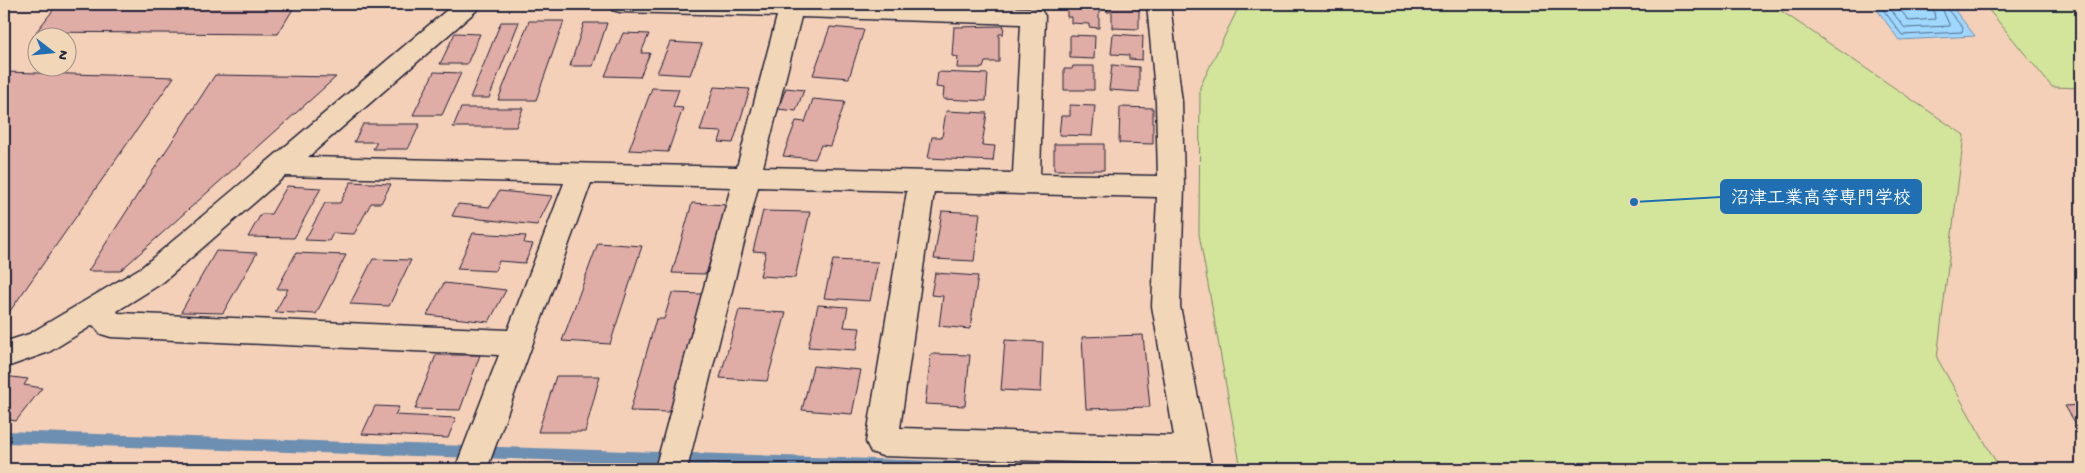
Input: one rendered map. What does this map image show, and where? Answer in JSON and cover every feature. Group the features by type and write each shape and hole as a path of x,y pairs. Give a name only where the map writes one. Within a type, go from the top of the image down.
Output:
{"street":[{"path":"4,355 39,344 152,275 469,4"},
{"path":"620,4 1033,16 1026,182"},
{"path":"922,181 882,442 1194,460 1166,306 1171,187 1169,102 1159,4"},
{"path":"671,469 791,9"},
{"path":"278,166 748,178 1026,182 1171,187"},
{"path":"471,469 516,342 580,174"},
{"path":"97,308 111,325 516,342"}],"green space":[{"path":"1240,4 1771,4 1964,135 1937,358 2000,469 1241,469 1199,234 1200,87"},
{"path":"1984,4 2081,4 2081,88 2052,87"}],"water":[{"path":"1873,4 1950,4 1975,36 1899,40"}],"building":[{"path":"58,4 296,4 278,34 78,32 78,28 39,28"},
{"path":"1107,4 1139,5 1139,29 1112,28 1112,12 1107,12"},
{"path":"1179,4 1219,4 1220,7 1179,7"},
{"path":"1067,5 1099,5 1099,28 1089,27 1089,24 1071,23 1071,17 1067,17"},
{"path":"529,21 564,21 536,100 498,100"},
{"path":"501,22 519,22 489,98 470,98"},
{"path":"584,23 607,23 593,66 570,66"},
{"path":"1004,26 1003,34 999,34 999,62 985,62 983,68 957,68 958,57 952,56 954,27"},
{"path":"830,27 864,30 849,78 813,75"},
{"path":"455,33 480,34 467,64 440,64"},
{"path":"623,33 649,34 641,53 650,53 640,77 605,76"},
{"path":"1113,34 1143,36 1142,60 1129,59 1129,55 1111,54"},
{"path":"1070,35 1095,36 1094,59 1070,58"},
{"path":"670,42 702,44 690,75 657,73"},
{"path":"1112,65 1139,67 1139,92 1109,90"},
{"path":"1073,66 1094,66 1094,90 1064,90 1064,69 1072,69"},
{"path":"4,72 28,73 28,78 78,78 78,74 174,77 10,311 4,311"},
{"path":"434,72 461,73 442,115 413,115"},
{"path":"938,72 988,74 986,101 943,99 944,88 936,87"},
{"path":"215,75 336,77 120,271 88,271"},
{"path":"714,87 750,89 733,143 719,142 722,132 700,131"},
{"path":"652,88 679,89 673,107 683,108 668,152 629,150"},
{"path":"786,88 804,90 796,111 778,109"},
{"path":"813,99 845,102 830,146 821,145 815,159 783,156 796,121 805,122"},
{"path":"1070,105 1095,106 1092,136 1059,135 1061,116 1070,116"},
{"path":"1120,107 1153,108 1153,144 1119,143"},
{"path":"461,108 523,108 516,127 453,127"},
{"path":"946,111 987,113 982,145 995,146 993,161 928,158 932,137 942,137"},
{"path":"363,124 420,124 408,149 373,149 377,142 354,142"},
{"path":"1054,144 1104,144 1104,170 1054,170"},
{"path":"351,182 391,184 381,203 371,203 354,234 333,233 329,241 305,240 325,203 340,203"},
{"path":"287,186 321,188 294,238 248,237 261,214 271,214"},
{"path":"499,191 552,196 537,225 452,216 458,204 490,207"},
{"path":"692,203 727,205 706,274 672,273"},
{"path":"763,211 810,212 795,278 760,276 766,252 753,251"},
{"path":"942,211 980,213 974,261 934,259"},
{"path":"473,233 526,236 524,243 533,244 525,263 499,261 495,271 457,269"},
{"path":"598,243 642,246 610,344 562,341"},
{"path":"216,251 257,253 223,313 181,312"},
{"path":"296,253 346,255 316,314 275,312 288,289 277,289"},
{"path":"373,259 411,260 389,306 350,304"},
{"path":"833,260 878,262 870,301 824,298"},
{"path":"935,273 978,276 970,329 939,326 943,296 931,295"},
{"path":"444,283 506,290 489,322 427,315"},
{"path":"672,293 702,294 670,412 630,411 656,319 664,319"},
{"path":"818,305 848,307 844,327 860,328 856,350 808,347"},
{"path":"739,310 786,313 767,381 720,378"},
{"path":"1143,335 1150,407 1086,409 1082,337"},
{"path":"1005,340 1043,342 1041,392 1001,390"},
{"path":"931,354 970,355 965,406 925,404"},
{"path":"436,355 480,355 460,410 415,409"},
{"path":"813,366 861,370 852,414 802,410"},
{"path":"4,376 28,379 24,385 42,388 16,421 4,419"},
{"path":"556,376 600,376 585,432 538,432"},
{"path":"2081,405 2081,432 2065,406"},
{"path":"375,406 399,407 395,415 456,418 448,438 362,434"}],"waterway":[{"path":"4,437 1001,469"}],"place":[{"name":"沼津工業高等専門学校","path":"1634,202"}]}
